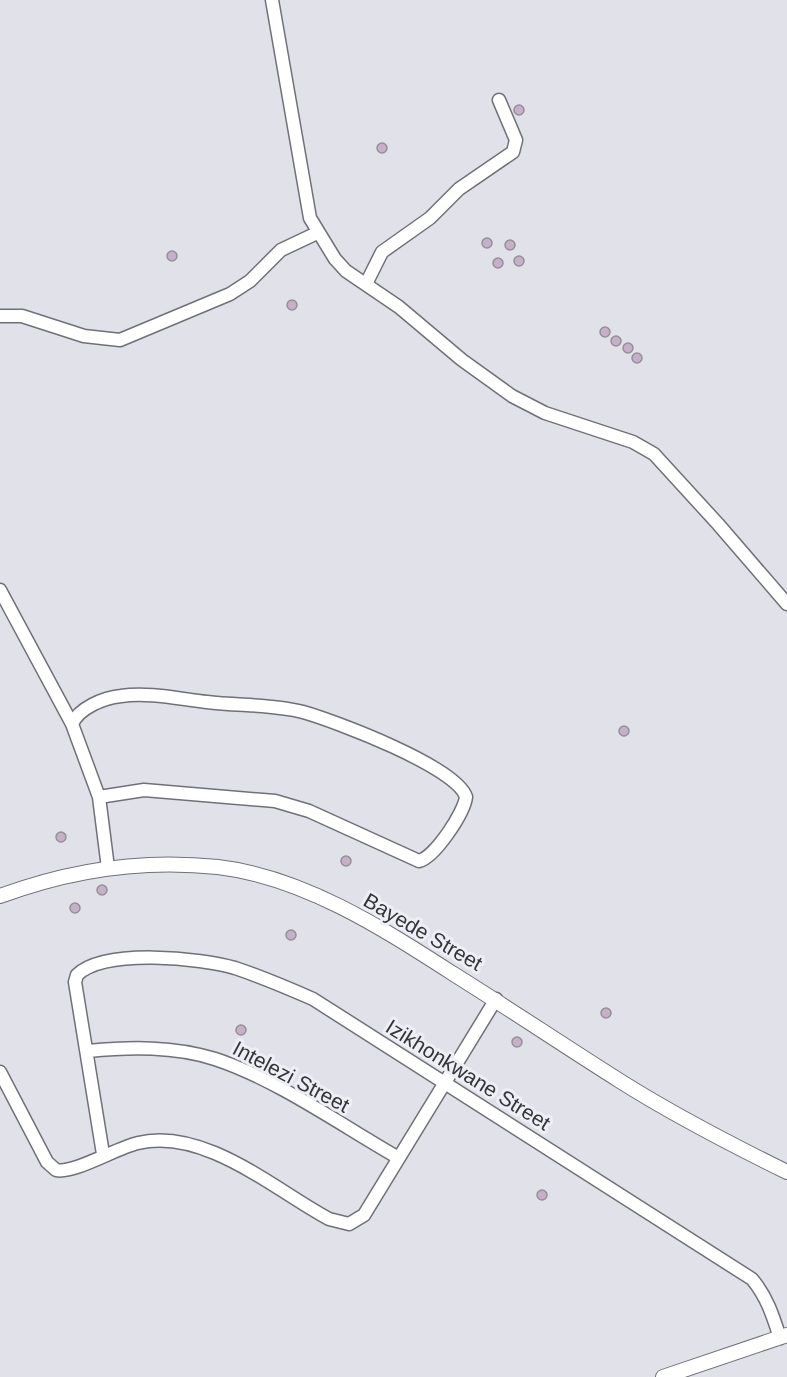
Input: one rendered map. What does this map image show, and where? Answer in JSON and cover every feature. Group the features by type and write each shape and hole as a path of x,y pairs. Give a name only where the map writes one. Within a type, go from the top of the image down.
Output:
{"street":[{"path":"272,0 310,218 317,233 346,271 399,307 462,360 512,396 545,413 633,442 654,454 787,604"},
{"path":"366,285 382,252 430,218 459,189 513,152 516,140 499,100"},
{"path":"0,316 22,316 84,336 120,340 230,294 250,281 281,250 317,233"},
{"path":"0,590 72,724 99,797 108,868"},
{"path":"72,724 76,715 84,709 120,696 168,697 301,712 405,752 457,782 466,797 461,814 429,856 419,861 309,811 275,801 144,790 99,797"},
{"name":"Bayede Street","path":"0,896 59,875 108,868 162,865 219,867 285,885 353,914 496,999 673,1113 787,1172"},
{"name":"Izikhonkwane Street","path":"88,1051 75,982 79,972 109,962 156,958 212,963 234,968 313,999 752,1279 762,1291 783,1336"},
{"path":"0,1072 51,1167 65,1172 103,1154 152,1140 196,1146 238,1164 329,1219 349,1224 359,1220 369,1207 397,1157 496,999"},
{"name":"Intelezi Street","path":"88,1051 123,1048 170,1050 215,1059 260,1078 397,1157"},
{"path":"88,1051 103,1154"},
{"path":"663,1377 783,1336"}],"building":[{"path":"519,105 524,110 519,115 514,110"},
{"path":"382,143 387,148 382,153 377,148"},
{"path":"487,238 492,243 487,248 482,243"},
{"path":"510,240 515,245 510,250 505,245"},
{"path":"172,251 177,256 172,261 167,256"},
{"path":"519,256 524,261 519,266 514,261"},
{"path":"498,258 503,263 498,268 493,263"},
{"path":"292,300 297,305 292,310 287,305"},
{"path":"605,327 610,332 605,337 600,332"},
{"path":"616,336 621,341 616,346 611,341"},
{"path":"628,343 633,348 628,353 623,348"},
{"path":"637,353 642,358 637,363 632,358"},
{"path":"624,726 629,731 624,736 619,731"},
{"path":"61,832 66,837 61,842 56,837"},
{"path":"346,856 351,861 346,866 341,861"},
{"path":"102,885 107,890 102,895 97,890"},
{"path":"75,903 80,908 75,913 70,908"},
{"path":"291,930 296,935 291,940 286,935"},
{"path":"606,1008 611,1013 606,1018 601,1013"},
{"path":"241,1025 246,1030 241,1035 236,1030"},
{"path":"517,1037 522,1042 517,1047 512,1042"},
{"path":"542,1190 547,1195 542,1200 537,1195"}]}
